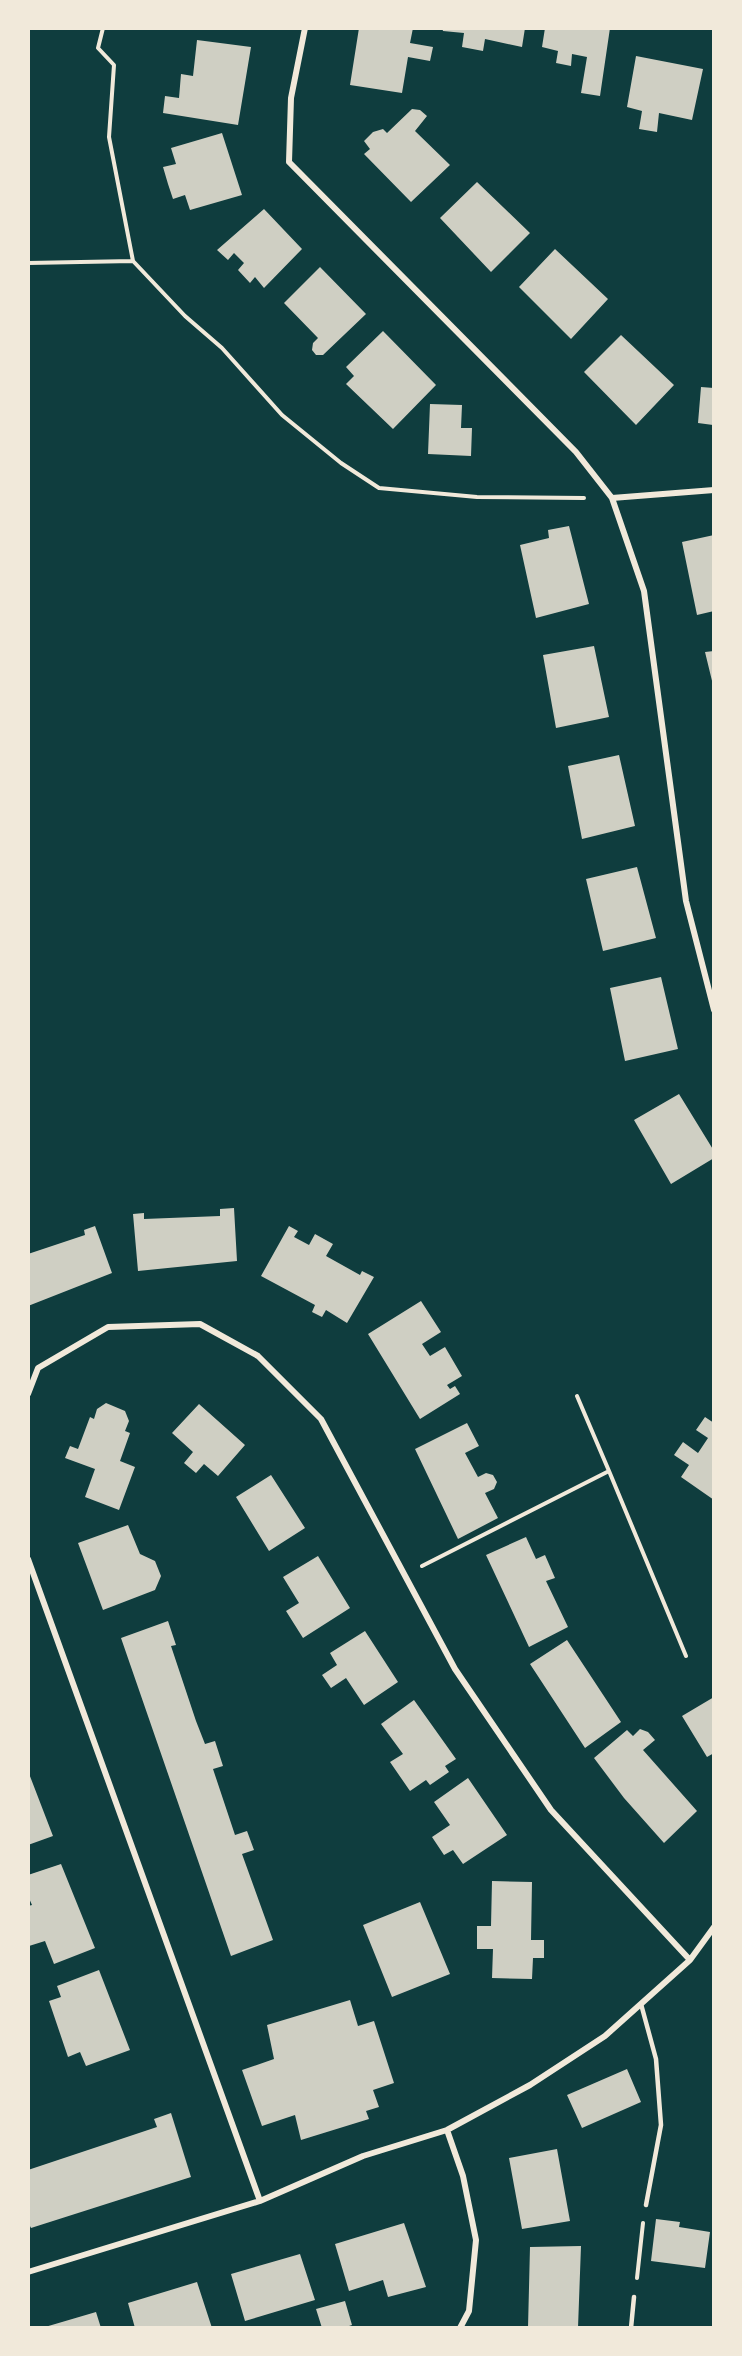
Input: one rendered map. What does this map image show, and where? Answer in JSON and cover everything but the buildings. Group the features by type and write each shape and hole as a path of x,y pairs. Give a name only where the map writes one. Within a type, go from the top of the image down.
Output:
{"street":[{"path":"305,28 291,98 289,162 576,452 612,498 644,591 686,901 714,1010"},
{"path":"612,498 714,490"},
{"path":"28,1394 38,1368 108,1327 200,1324 258,1356 321,1419 455,1669 551,1810 690,1960"},
{"path":"28,1559 260,2201"},
{"path":"28,2272 260,2201 363,2156 447,2130 530,2085 605,2036 690,1960 714,1927"},
{"path":"447,2130 464,2176 476,2240 469,2311 460,2328"}],"lane":[{"path":"641,2004 656,2059 661,2125 646,2205"},
{"path":"631,2328 634,2297"}],"path":[{"path":"103,28 98,48 114,64 109,138 133,261 184,316 222,348 282,415 341,463 379,488 477,497 612,498"},
{"path":"28,263 133,261"},
{"path":"577,1396 686,1656"},
{"path":"406,1575 609,1471"},
{"path":"634,2297 646,2205"}]}
